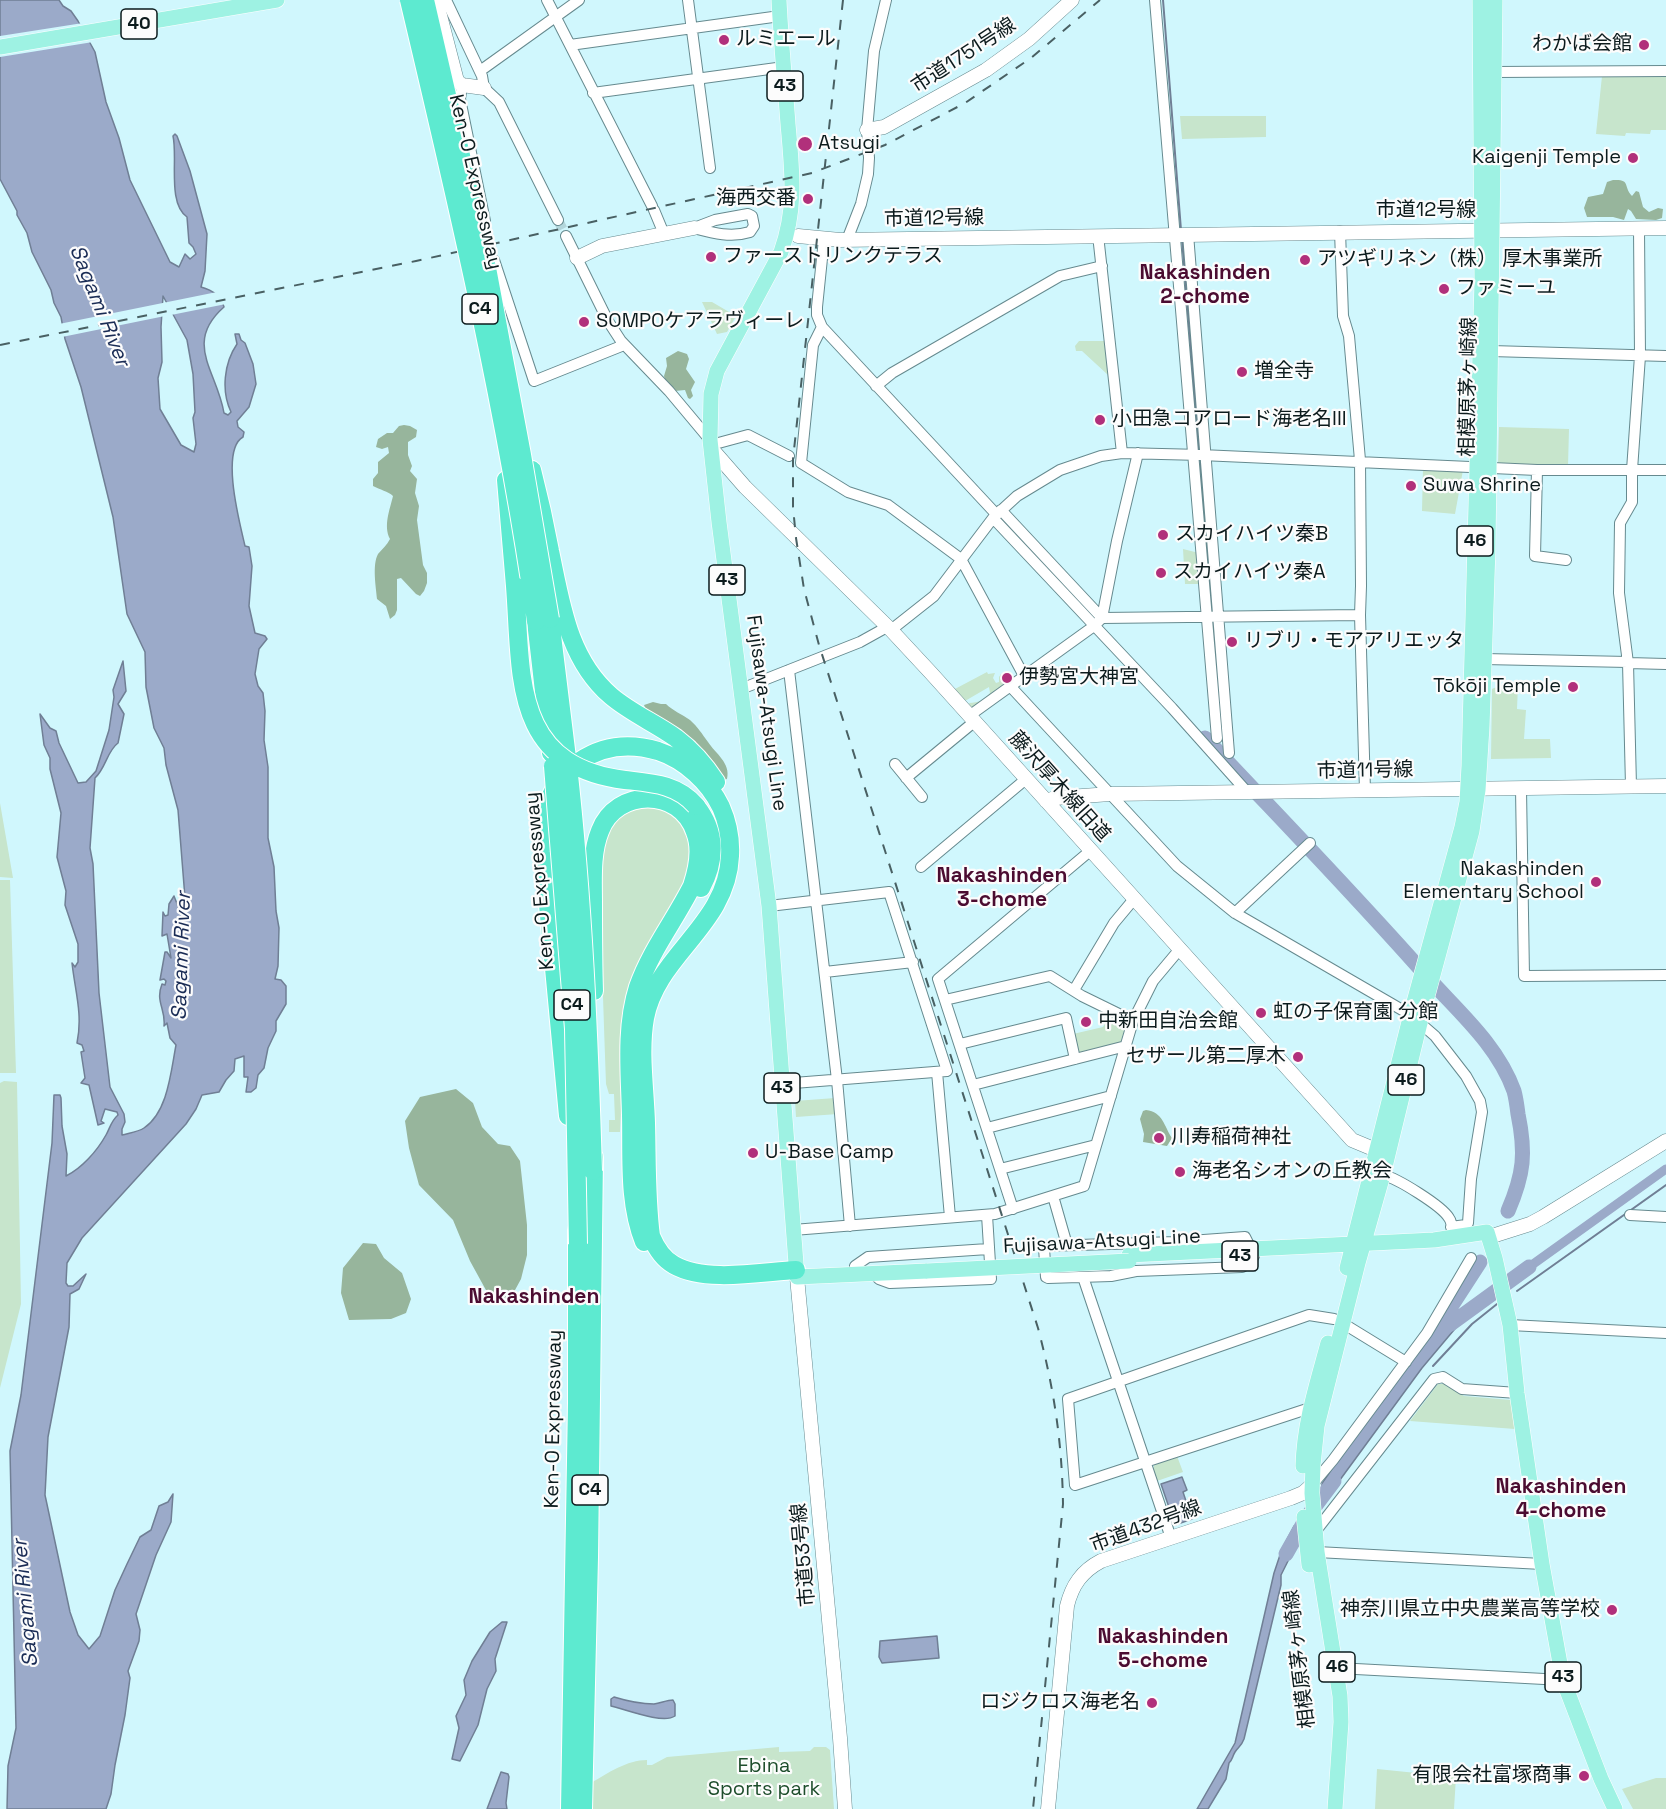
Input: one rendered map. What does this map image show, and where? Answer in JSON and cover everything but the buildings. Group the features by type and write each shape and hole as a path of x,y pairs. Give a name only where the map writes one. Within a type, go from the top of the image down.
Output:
{"highway":[{"name":"Ken-O Expressway","path":"409,0 473,272 543,620 573,1017 578,1135 570,1809"},
{"name":"Ken-O Expressway","path":"425,0 469,186 503,349 570,787 582,921 589,1030 593,1171 590,1521 583,1809"},
{"path":"473,272 507,486 522,681 530,716 548,745 564,759 582,769 604,776 668,786 684,794 706,820 712,836 710,865 696,896 649,961"},
{"path":"503,349 562,609 583,663 601,686 618,701 676,738 695,755 717,784 729,820 728,875 719,900 705,923 662,978 646,1016 643,1050 651,1236 656,1248 664,1258 689,1271 722,1274 796,1274"},
{"path":"578,1244 547,895 543,828 551,793 571,767 591,754 608,748 627,746 653,749 676,759 696,774 718,802 726,822 730,850"},
{"path":"593,1171 596,1124 593,868 595,846 601,828 611,813 626,802 654,798 664,800 687,817 695,832 699,852 694,880 649,961 634,1004 630,1043 633,1191 637,1223 650,1255 663,1269 691,1281 738,1282 796,1274"}],"main road":[{"name":"40","path":"0,47 277,0"},
{"name":"Fujisawa-Atsugi Line","path":"778,0 793,189 790,224 782,248 717,371 711,394 710,445 769,906 796,1274"},
{"name":"相模原茅ヶ崎線","path":"1473,790 1484,658 1483,468 1491,351 1480,0"},
{"name":"相模原茅ヶ崎線","path":"1416,1019 1472,831 1483,468 1487,230 1496,72 1495,0"},
{"name":"46","path":"1307,1494 1317,1426 1357,1248 1376,1150 1416,1019"},
{"name":"46","path":"1357,1248 1383,1175 1416,1019"},
{"name":"Fujisawa-Atsugi Line","path":"1357,1248 1452,1233 1488,1234"},
{"name":"Fujisawa-Atsugi Line","path":"796,1274 855,1266 927,1267 1448,1244 1488,1234"},
{"name":"43","path":"1488,1234 1502,1284 1510,1325 1517,1393 1542,1564 1563,1680 1615,1809"},
{"name":"Fujisawa-Atsugi Line","path":"796,1274 873,1273 927,1267"},
{"name":"46","path":"1307,1494 1305,1438 1310,1408 1339,1321"},
{"name":"相模原茅ヶ崎線","path":"1307,1494 1329,1698 1330,1748 1326,1809"},
{"name":"相模原茅ヶ崎線","path":"1312,1539 1337,1668 1341,1722 1335,1809"}],"street":[{"path":"436,0 454,76 462,85 484,88"},
{"path":"446,0 480,72 484,88 499,102 558,220"},
{"path":"547,0 664,234"},
{"path":"480,72 579,0"},
{"path":"688,0 710,168"},
{"path":"847,240 861,204 868,174 867,130 874,51 886,0"},
{"name":"市道1751号線","path":"867,130 884,127 986,70 1029,39 1072,0"},
{"path":"1155,0 1182,234 1212,616 1217,738"},
{"path":"570,45 780,16"},
{"path":"593,93 784,67"},
{"path":"1496,72 1666,71"},
{"path":"462,85 460,99 495,267 534,381 624,345"},
{"path":"782,248 789,240 798,236 796,230 797,202 793,189"},
{"path":"577,258 602,246 694,228 715,220 748,214 752,216 754,226 750,232 727,236 694,228"},
{"path":"715,220 715,233"},
{"path":"1631,786 1628,663 1619,593 1620,523 1632,502 1640,356 1639,228"},
{"name":"市道12号線","path":"798,236 847,240 1666,228"},
{"path":"1340,231 1343,316 1348,336 1360,460 1360,615 1365,791"},
{"path":"1098,235 1122,453"},
{"path":"566,236 608,321 624,345 669,391 710,445 748,435 789,456"},
{"path":"824,239 817,307 817,315 822,327 1098,622 1173,708 1254,792"},
{"path":"876,386 892,373 1060,276 1102,266"},
{"path":"822,327 813,345 801,463 849,492 888,505 962,559 1024,676"},
{"path":"1491,351 1666,356"},
{"name":"藤沢厚木線旧道","path":"710,445 745,488 889,628 1352,1140 1376,1150"},
{"path":"1098,622 1138,453"},
{"path":"741,689 860,642 889,628 934,596 997,514 1028,488 1060,470 1101,456 1138,453 1360,460 1536,470 1666,470"},
{"path":"1536,470 1535,556 1566,560"},
{"path":"906,778 1010,686 1098,622 1212,616 1360,615"},
{"path":"1212,616 1229,753"},
{"path":"1484,658 1666,664"},
{"path":"789,670 837,1080 850,1226"},
{"path":"1010,686 1177,866 1235,913 1416,1019 1435,1036 1466,1076 1480,1101 1482,1112 1470,1179 1466,1226 1452,1233 1450,1219 1442,1211 1400,1181 1383,1175"},
{"path":"895,764 922,797"},
{"path":"921,867 1026,779"},
{"name":"市道11号線","path":"1046,801 1055,798 1110,794 1666,786"},
{"path":"1521,789 1524,976 1666,975"},
{"path":"1235,913 1308,846"},
{"path":"1013,1209 938,979 1090,850"},
{"path":"769,906 889,892 946,1071 781,1084"},
{"path":"1074,990 1114,923 1134,899"},
{"path":"793,1230 987,1215 1084,1186 1133,1021 1153,981 1179,950"},
{"path":"825,972 913,962"},
{"path":"945,1000 1050,976 1133,1021"},
{"path":"960,1044 1066,1018 1076,1059"},
{"path":"973,1085 1126,1046"},
{"path":"937,1072 950,1217"},
{"path":"987,1128 1111,1096"},
{"path":"1488,1234 1530,1224 1666,1141"},
{"path":"1000,1169 1096,1145"},
{"path":"1053,1196 1067,1245"},
{"path":"873,1273 879,1279 890,1283 991,1279 987,1215"},
{"path":"1630,1215 1666,1217"},
{"path":"1245,1237 1252,1252 1247,1264 1242,1267 1136,1271 1111,1276 1046,1276 1044,1248 1067,1245 1176,1242 1245,1237"},
{"path":"855,1266 868,1257 988,1249"},
{"path":"1307,1494 1406,1362 1450,1297 1471,1258"},
{"name":"市道53号線","path":"796,1274 845,1809"},
{"path":"1083,1277 1171,1538"},
{"path":"1310,1408 1075,1485 1068,1399 1119,1380 1309,1315 1339,1321 1406,1362"},
{"path":"1510,1325 1666,1333"},
{"path":"1312,1539 1434,1379 1443,1377 1462,1389 1517,1393"},
{"name":"市道432号線","path":"1048,1809 1067,1606 1072,1588 1084,1572 1101,1561 1307,1494"},
{"path":"1312,1539 1542,1564"},
{"path":"1337,1668 1563,1680"}],"green space":[{"path":"1602,76 1666,76 1666,130 1651,130 1650,134 1626,133 1625,136 1596,134"},
{"path":"1180,116 1266,116 1266,137 1182,139"},
{"path":"1613,180 1625,182 1632,196 1636,191 1639,192 1643,207 1649,212 1658,208 1663,209 1662,218 1636,219 1628,209 1624,220 1613,217 1587,217 1584,208 1588,197 1603,194 1607,182"},
{"path":"702,302 712,302 736,316 727,332 717,334"},
{"path":"1079,341 1107,341 1108,375 1082,351 1076,351 1075,346"},
{"path":"678,351 687,354 689,359 686,369 695,382 691,390 693,396 690,399 685,390 675,391 666,383 664,376 667,366 666,358"},
{"path":"404,425 417,430 416,437 408,442 408,455 412,466 410,471 417,479 415,493 419,506 417,520 427,583 420,596 401,578 397,579 397,610 390,619 386,606 377,599 375,570 378,554 390,539 387,523 393,496 373,486 373,479 378,473 378,462 389,453 388,447 382,449 376,447 378,439 387,433 393,433 399,426"},
{"path":"1499,427 1569,429 1568,466 1498,464"},
{"path":"1423,468 1463,470 1455,514 1422,511"},
{"path":"1183,549 1199,553 1201,584 1185,584"},
{"path":"987,672 988,674 995,673 993,678 996,683 999,682 1001,674 1008,684 971,710 969,703 985,698 990,693 989,687 965,701 953,690"},
{"path":"1501,685 1518,686 1517,709 1526,710 1524,739 1550,739 1551,758 1491,759 1492,689"},
{"path":"653,702 666,704 693,723 725,763 727,779 723,780 695,744 696,742 646,710 644,705"},
{"path":"0,803 13,878 0,877"},
{"path":"646,806 672,812 689,834 691,872 659,934 622,1088 620,1132 609,1132 609,1120 615,1120 614,1094 609,1094 606,1084 600,884 602,851 609,831 616,821 624,814"},
{"path":"0,880 10,880 16,1073 0,1073"},
{"path":"1109,1016 1126,1025 1120,1044 1079,1054 1073,1034 1103,1027"},
{"path":"17,1082 21,1304 0,1388 0,1083"},
{"path":"456,1089 473,1103 482,1127 498,1144 510,1146 520,1161 527,1225 527,1255 521,1279 508,1303 487,1292 470,1261 453,1220 419,1185 409,1148 405,1121 420,1097"},
{"path":"835,1098 838,1114 796,1117 795,1101"},
{"path":"1143,1111 1152,1111 1162,1120 1172,1138 1167,1146 1143,1142 1144,1134 1140,1119"},
{"path":"363,1243 376,1244 384,1258 402,1273 411,1299 406,1313 391,1319 349,1320 341,1293 343,1268"},
{"path":"1438,1384 1445,1384 1464,1396 1511,1400 1515,1429 1410,1421"},
{"path":"1177,1456 1183,1472 1157,1481 1153,1469 1155,1463"},
{"name":"Ebina Sports park","path":"779,1747 779,1752 810,1751 814,1747 826,1747 830,1750 834,1809 591,1809 591,1783 632,1762 647,1760 647,1765 652,1765 667,1757"},
{"path":"1377,1769 1456,1777 1454,1809 1375,1809"},
{"path":"1656,1778 1666,1778 1666,1809 1633,1809 1622,1789"}],"water":[{"name":"Sagami River","path":"0,0 59,0 78,21 95,52 106,102 119,138 130,180 170,262 179,267 185,254 190,259 196,254 189,243 187,217 177,202 175,191 173,136 175,134 177,136 190,171 207,234 205,271 201,287 216,294 224,307 212,320 204,345 224,413 228,415 231,412 226,395 225,377 229,360 237,344 235,334 239,334 245,343 253,364 256,384 249,407 237,421 238,427 244,432 236,445 232,471 239,522 245,546 249,547 252,566 249,606 255,633 267,639 259,649 255,674 258,686 263,693 265,711 268,838 274,867 279,928 278,966 275,979 281,980 286,986 286,1004 276,1021 276,1031 268,1048 264,1068 258,1075 256,1088 251,1092 246,1092 248,1077 244,1077 244,1056 235,1059 234,1071 219,1092 202,1095 186,1124 82,1238 67,1263 66,1283 68,1286 73,1286 86,1274 79,1289 70,1294 69,1327 48,1437 45,1495 70,1612 78,1635 89,1649 100,1636 115,1590 140,1537 151,1530 159,1506 168,1502 173,1494 171,1522 156,1555 136,1614 140,1630 139,1641 128,1671 130,1678 125,1715 111,1794 106,1809 7,1809 8,1766 16,1728 10,1451 21,1395 52,1143 54,1095 60,1095 61,1098 62,1126 67,1154 66,1176 94,1153 118,1115 117,1112 105,1109 101,1121 104,1123 98,1125 89,1085 81,1083 85,1078 81,1052 84,1051 82,1045 77,1043 79,1012 72,963 75,967 78,962 78,944 65,905 66,891 57,857 61,813 50,769 50,758 44,745 40,714 50,728 56,731 59,743 78,783 86,782 96,771 109,730 113,690 123,661 126,691 118,704 124,714 118,743 111,750 95,778 90,848 93,864 99,993 110,1087 124,1114 122,1135 142,1129 152,1121 167,1090 176,1045 170,1038 167,1023 164,1026 160,1001 160,990 166,981 160,980 165,952 171,958 167,934 162,936 163,912 165,916 168,915 169,904 174,896 181,914 185,898 178,810 164,748 154,728 146,687 145,652 127,614 113,517 81,387 51,290 32,252 27,233 17,211 0,179","holes":["163,296 187,340 193,374 195,412 193,418 196,444 194,452 181,445 160,409 158,378 162,362"]},
{"path":"1443,1315 1459,1324 1422,1368 1323,1503 1322,1484"},
{"path":"1182,1477 1187,1490 1183,1492 1192,1519 1175,1525 1161,1484"},
{"path":"1294,1526 1296,1545 1281,1575 1281,1585 1244,1739 1229,1763 1226,1779 1208,1809 1197,1809 1235,1743 1274,1573 1282,1549"},
{"path":"502,1622 507,1622 495,1659 496,1671 487,1689 478,1725 460,1761 452,1759 459,1728 456,1716 466,1695 464,1680 472,1661 490,1632"},
{"path":"937,1636 939,1658 882,1663 879,1657 880,1641"},
{"path":"614,1697 649,1704 673,1700 675,1716 654,1717 611,1706 611,1699"},
{"path":"501,1772 508,1774 509,1777 507,1809 487,1809"}],"pier":[{"path":"83,23 93,42 0,57 0,36"},
{"path":"217,292 226,304 171,315 165,305 165,316 62,337 59,324"}],"waterway":[{"path":"1163,0 1181,230"},
{"path":"1182,239 1199,452"},
{"path":"1200,457 1205,517"},
{"path":"1002,519 1068,591"},
{"path":"1205,738 1465,1018 1498,1059 1514,1091 1523,1152 1517,1186 1508,1211"},
{"path":"1529,1267 1666,1169"},
{"path":"1517,1291 1666,1185"},
{"path":"1436,1333 1480,1262"},
{"path":"1438,1331 1529,1267"},
{"path":"1433,1366 1472,1324 1497,1304"},
{"path":"1286,1554 1307,1517 1334,1481"}],"tunnel":[{"path":"558,220 566,236"}],"railway":[{"path":"843,0 793,459 793,507 796,538 804,589 819,645 1038,1328 1049,1372 1059,1437 1063,1504 1033,1809"},
{"path":"0,345 416,261 812,173 885,145 965,103 1031,58 1100,0"}],"place":[{"name":"ルミエール","path":"724,40"},
{"name":"わかば会館","path":"1644,45"},
{"name":"Atsugi","path":"805,144"},
{"name":"Kaigenji Temple","path":"1633,158"},
{"name":"海西交番","path":"808,199"},
{"name":"ファーストリンクテラス","path":"711,257"},
{"name":"アツギリネン（株） 厚木事業所","path":"1305,260"},
{"name":"ファミーユ","path":"1444,289"},
{"name":"SOMPOケアラヴィーレ","path":"584,322"},
{"name":"増全寺","path":"1242,372"},
{"name":"小田急コアロード海老名III","path":"1100,420"},
{"name":"Suwa Shrine","path":"1411,486"},
{"name":"スカイハイツ秦B","path":"1163,535"},
{"name":"スカイハイツ秦A","path":"1161,573"},
{"name":"リブリ・モアアリエッタ","path":"1232,642"},
{"name":"伊勢宮大神宮","path":"1007,678"},
{"name":"Tōkōji Temple","path":"1573,687"},
{"name":"Nakashinden Elementary School","path":"1596,882"},
{"name":"虹の子保育園 分館","path":"1261,1013"},
{"name":"中新田自治会館","path":"1086,1022"},
{"name":"セザール第二厚木","path":"1298,1057"},
{"name":"川寿稲荷神社","path":"1159,1138"},
{"name":"U-Base Camp","path":"753,1153"},
{"name":"海老名シオンの丘教会","path":"1180,1172"},
{"name":"神奈川県立中央農業高等学校","path":"1612,1610"},
{"name":"ロジクロス海老名","path":"1152,1703"},
{"name":"有限会社富塚商事","path":"1584,1776"}],"district":[{"name":"Nakashinden 2-chome","path":"1205,285"},
{"name":"Nakashinden 3-chome","path":"1002,888"},
{"name":"Nakashinden","path":"534,1297"},
{"name":"Nakashinden 4-chome","path":"1561,1499"},
{"name":"Nakashinden 5-chome","path":"1163,1649"}]}
